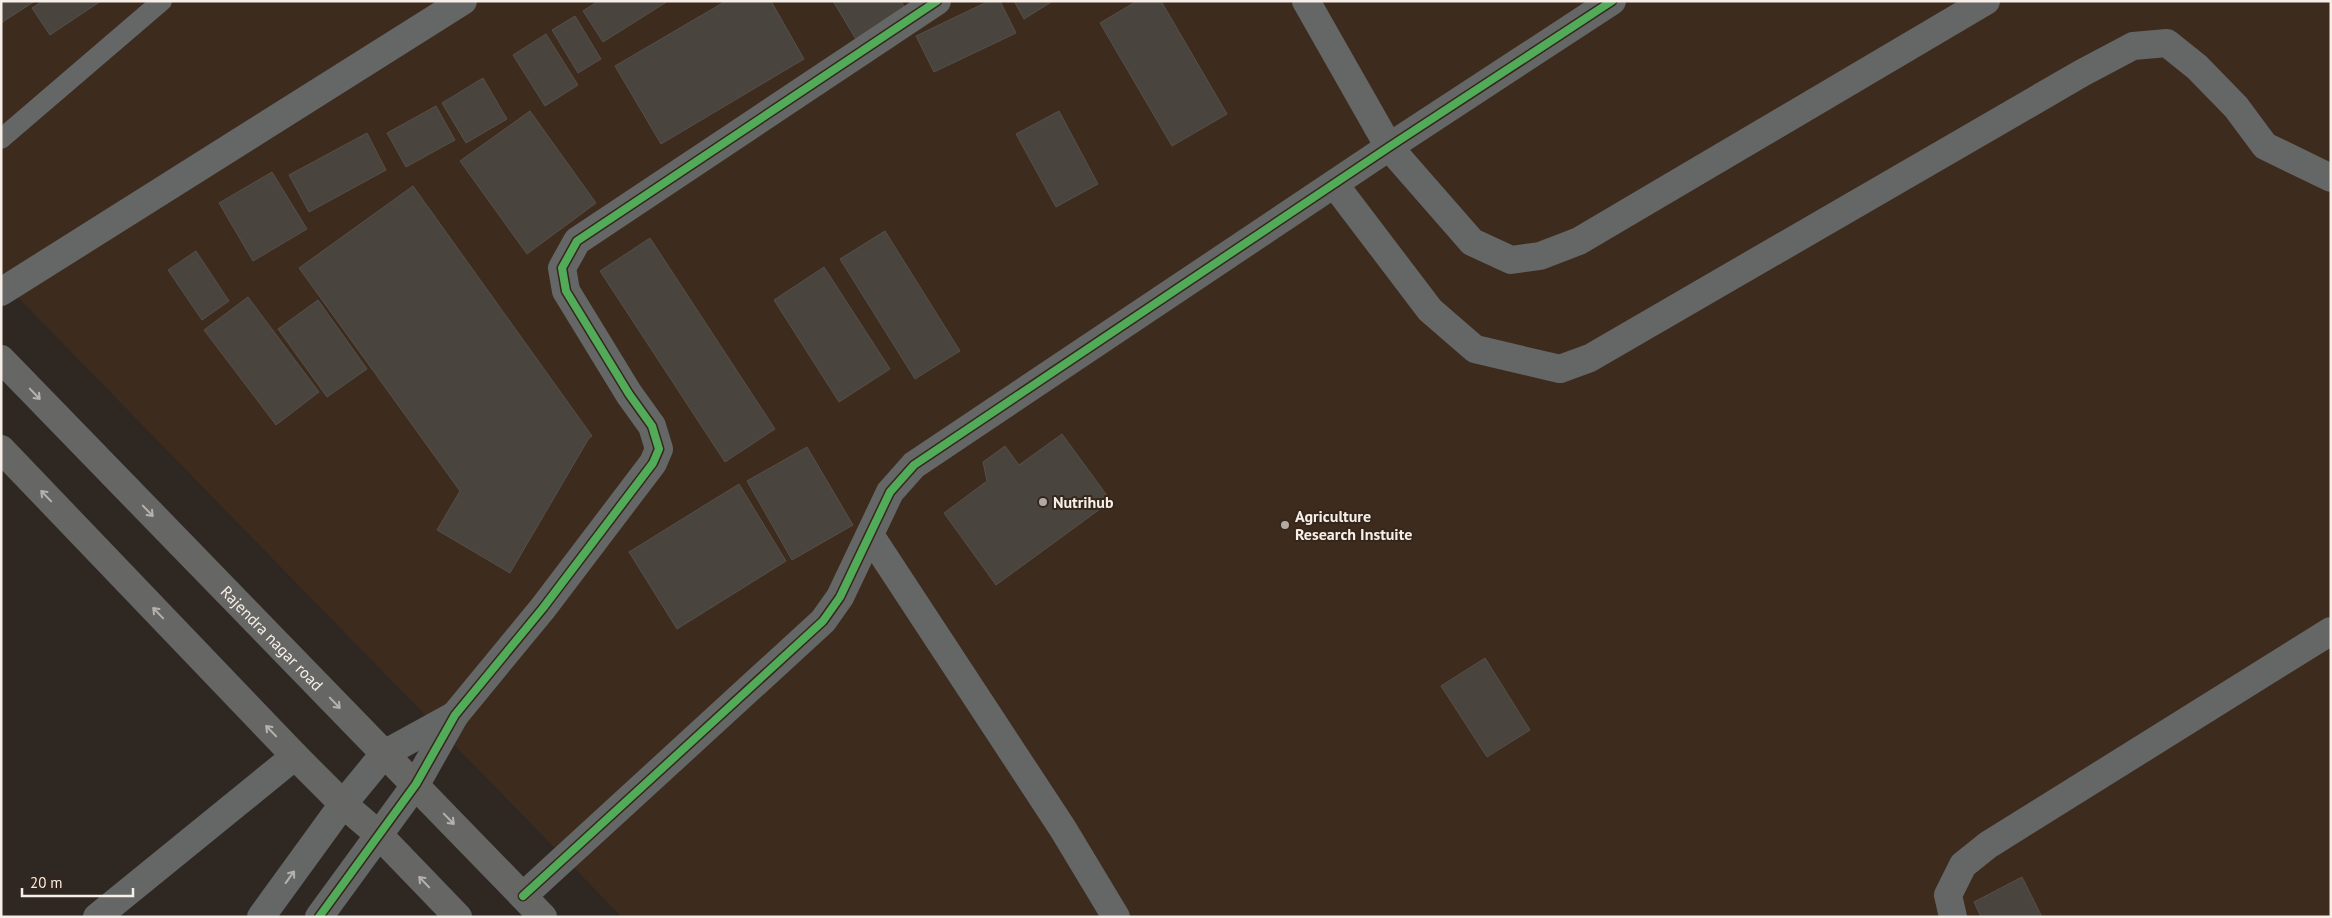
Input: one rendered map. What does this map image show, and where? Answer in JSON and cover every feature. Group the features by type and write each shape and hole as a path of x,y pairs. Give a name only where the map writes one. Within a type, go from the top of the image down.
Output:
{"main road":[{"name":"Rajendra nagar road","path":"1,359 384,754 416,784 543,917"},
{"path":"1,449 295,756 343,804 378,834 458,917"}],"street":[{"path":"1,292 463,1"},
{"path":"319,917 416,784 455,715 543,608 654,464 659,449 652,426 629,394 566,291 562,268 577,241 936,1"},
{"path":"1306,1 1389,147 1472,242 1510,260 1540,256 1579,240 1986,1"},
{"path":"523,896 823,621 840,597 890,492 914,465 1335,185 1389,147 1612,1"},
{"path":"1335,185 1430,310 1475,349 1560,368 1590,358 2082,73 2133,46 2168,43 2197,67 2236,107 2264,146 2331,178"},
{"path":"870,536 1063,829 1116,917"},
{"path":"1952,917 1948,895 1963,865 1988,845 2331,632"},
{"path":"261,917 343,804 384,754 455,715"},
{"path":"97,917 295,756"}],"lane":[{"path":"1,138 162,1"}],"shaded area":[{"name":"Agriculture Research Instuite","path":"1,1 2331,1 2331,917 622,917 1,280"}],"building":[{"path":"1,1 35,1 1,23"},
{"path":"43,1 101,1 50,35 32,8"},
{"path":"598,1 668,1 603,42 583,11"},
{"path":"726,1 771,1 804,59 661,144 615,66"},
{"path":"833,1 901,1 910,17 860,46"},
{"path":"989,1 1000,1 1016,33 934,72 916,36"},
{"path":"1014,1 1053,1 1024,19"},
{"path":"1137,1 1161,1 1227,114 1172,146 1100,23"},
{"path":"575,16 601,59 578,73 552,30"},
{"path":"546,34 578,85 545,106 513,55"},
{"path":"483,78 507,119 466,143 442,103"},
{"path":"436,106 455,140 406,167 387,133"},
{"path":"530,111 596,203 527,254 460,161"},
{"path":"1059,111 1098,184 1056,207 1016,134"},
{"path":"367,133 386,170 309,212 289,175"},
{"path":"272,172 307,229 253,261 219,203"},
{"path":"413,186 592,436 589,438 510,573 437,530 460,491 299,268"},
{"path":"885,231 960,351 915,379 840,259"},
{"path":"650,238 775,429 725,462 600,271"},
{"path":"196,251 229,301 202,320 168,270"},
{"path":"824,267 890,369 839,402 774,300"},
{"path":"248,297 319,392 276,425 204,330"},
{"path":"318,300 367,369 327,397 278,329"},
{"path":"1062,434 1111,501 996,585 944,513 987,481 983,462 1005,446 1019,465"},
{"path":"807,447 853,525 792,560 747,481"},
{"path":"739,484 786,561 677,629 629,552"},
{"path":"1485,658 1530,730 1487,757 1441,686"},
{"path":"2022,877 2042,917 1981,917 1974,902"}],"cycle path":[{"path":"319,917 416,784 455,715 543,608 653,463 659,449 652,426 629,394 566,291 562,268 577,241 937,1"},
{"path":"523,896 823,621 840,597 890,492 914,465 1389,147 1612,1"}],"place":[{"name":"Nutrihub","path":"1043,502"},
{"name":"Agriculture Research Instuite","path":"1285,525"}]}
